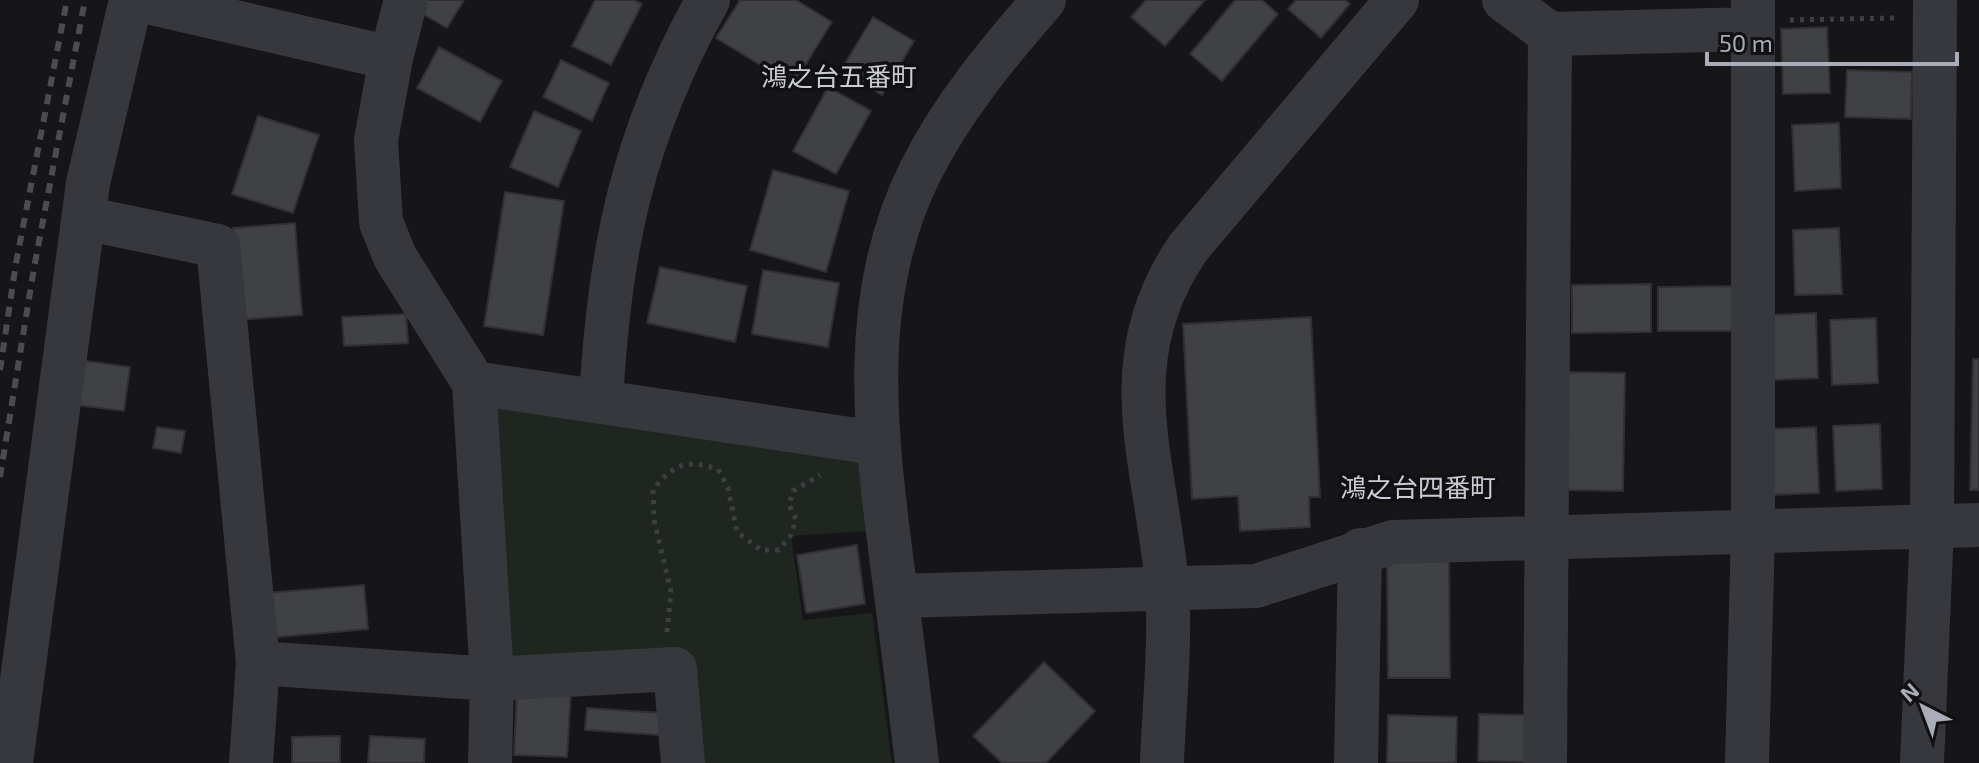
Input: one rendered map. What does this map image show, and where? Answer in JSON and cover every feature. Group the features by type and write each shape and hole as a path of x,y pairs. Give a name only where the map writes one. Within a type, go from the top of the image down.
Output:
{"street":[{"path":"11,763 88,183 131,0"},
{"path":"139,0 391,58"},
{"path":"406,0 391,58 376,140 381,222 395,257 474,383 492,679 490,763"},
{"path":"601,402 606,307 628,193 664,87 708,0"},
{"path":"917,763 876,443 877,317 892,245 920,173 954,114 1044,0"},
{"path":"1162,763 1167,589 1141,404 1145,345 1162,293 1188,248 1397,0"},
{"path":"1504,0 1550,34 1753,16 1753,531 1747,763"},
{"path":"1919,9 1932,526 1922,763"},
{"path":"1545,763 1550,34"},
{"path":"84,218 218,246 258,663 251,763"},
{"path":"474,383 876,443"},
{"path":"897,596 1256,586 1360,550 1393,542 1979,525"},
{"path":"1356,763 1360,550"},
{"path":"258,663 492,679 675,669 683,763"}],"path":[{"path":"1753,16 1919,9"},
{"path":"675,669 665,653 671,592 654,520 653,489 673,467 697,463 718,469 728,488 737,532 761,550 779,550 791,535 796,519 789,505 793,491 815,475 828,475"}],"shaded area":[{"path":"495,401 862,453 868,531 791,536 803,620 872,613 892,763 699,763 683,664 499,667"}],"building":[{"path":"417,0 464,0 447,28 412,8"},
{"path":"595,0 634,0 642,4 611,65 572,46"},
{"path":"740,0 796,0 832,22 793,85 716,38"},
{"path":"1146,0 1205,0 1165,46 1131,17"},
{"path":"1235,0 1262,0 1278,14 1222,81 1190,54"},
{"path":"1296,0 1345,0 1350,4 1321,38 1288,9"},
{"path":"873,17 914,41 882,95 841,70"},
{"path":"1827,27 1830,93 1783,94 1781,29"},
{"path":"439,47 502,81 480,122 417,88"},
{"path":"561,60 609,83 592,121 543,97"},
{"path":"1847,70 1912,72 1911,119 1845,117"},
{"path":"828,87 871,111 836,174 793,151"},
{"path":"534,111 581,131 558,187 510,167"},
{"path":"258,116 319,135 293,213 232,194"},
{"path":"1839,123 1841,188 1795,191 1792,125"},
{"path":"773,170 849,191 826,272 750,250"},
{"path":"505,192 564,201 543,335 484,326"},
{"path":"295,223 302,315 237,320 233,228"},
{"path":"1839,228 1842,294 1795,295 1793,230"},
{"path":"660,267 747,286 735,342 647,323"},
{"path":"763,270 839,283 828,347 752,334"},
{"path":"1651,284 1651,332 1572,333 1572,285"},
{"path":"1735,286 1735,331 1658,331 1658,287"},
{"path":"1816,313 1818,378 1772,380 1770,315"},
{"path":"406,314 408,343 344,346 342,317"},
{"path":"1311,317 1320,497 1309,497 1310,527 1240,531 1238,496 1192,499 1183,324"},
{"path":"1876,318 1878,383 1832,385 1830,320"},
{"path":"72,359 130,367 124,411 66,404"},
{"path":"1973,359 1979,359 1979,490 1970,490"},
{"path":"1567,372 1625,373 1623,491 1565,490"},
{"path":"1880,424 1882,489 1836,491 1833,426"},
{"path":"157,427 185,431 181,453 153,448"},
{"path":"1816,427 1819,493 1772,495 1770,429"},
{"path":"857,545 865,604 806,613 797,555"},
{"path":"1449,553 1450,678 1388,678 1387,554"},
{"path":"364,585 368,629 268,638 265,593"},
{"path":"1044,662 1095,711 1046,763 1002,763 973,736"},
{"path":"517,688 571,690 567,757 514,755"},
{"path":"587,708 661,713 659,735 585,730"},
{"path":"1479,714 1526,715 1525,762 1478,761"},
{"path":"1388,715 1457,717 1456,763 1387,763"},
{"path":"340,736 340,763 292,763 292,737"},
{"path":"370,736 425,739 424,763 368,763"}],"railway":[{"path":"0,370 16,263 67,0"},
{"path":"0,477 34,268 85,0"}],"district":[{"name":"鴻之台五番町","path":"839,77"},
{"name":"鴻之台四番町","path":"1418,488"}]}
